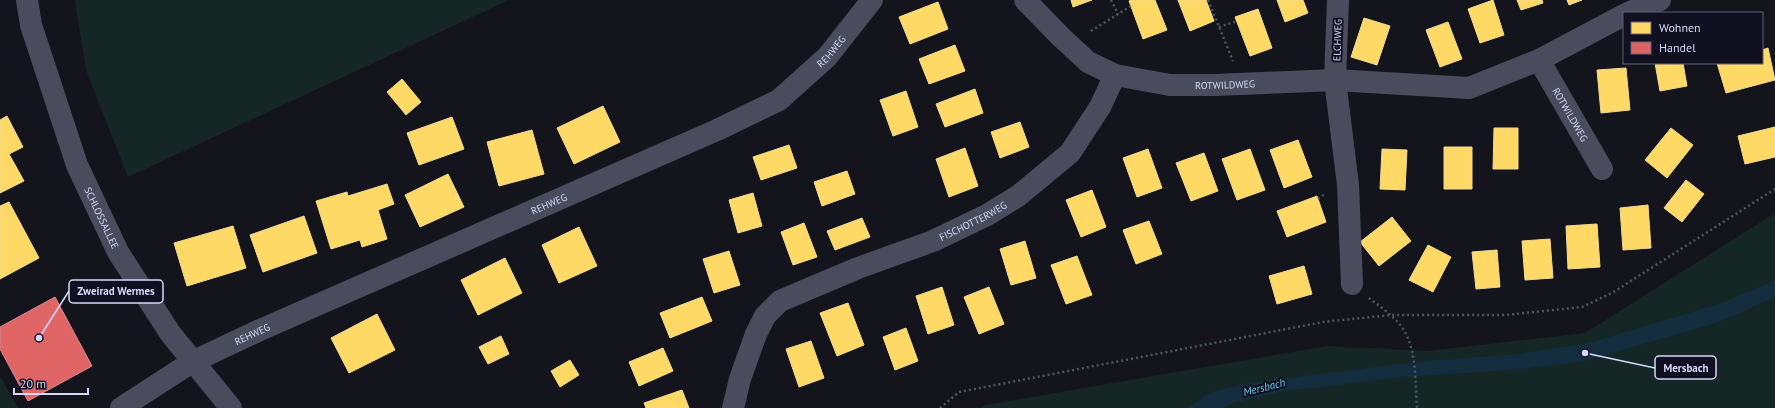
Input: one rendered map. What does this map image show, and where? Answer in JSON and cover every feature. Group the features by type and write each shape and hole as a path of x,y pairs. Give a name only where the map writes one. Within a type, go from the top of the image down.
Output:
{"street":[{"name":"SCHLOSSALLEE","path":"27,0 30,25 77,165 118,252 170,333 192,362 231,408"},
{"name":"REHWEG","path":"121,408 192,362 260,330 717,130 779,100 827,57 872,0"},
{"path":"1025,0 1088,62 1116,75"},
{"name":"ELCHWEG","path":"1335,80 1338,0"},
{"path":"1630,12 1660,0"},
{"name":"ROTWILDWEG","path":"1116,75 1170,85 1335,80 1468,88 1539,60 1623,16"},
{"name":"ROTWILDWEG","path":"1539,60 1602,170"},
{"name":"FISCHOTTERWEG","path":"733,408 740,379 756,334 765,316 780,301 858,268 933,241 987,215 1018,196 1070,153 1100,107 1116,75"},
{"path":"1335,80 1348,185 1352,284"}],"path":[{"path":"1111,0 1118,14"},
{"path":"1208,0 1242,84"},
{"path":"1070,45 1131,6"},
{"path":"1219,27 1237,21"},
{"path":"940,408 959,392 1323,322 1391,315 1506,315 1582,307 1612,293 1775,190"},
{"path":"1352,284 1391,315 1404,331 1413,350 1417,408"}],"green space":[{"path":"75,0 509,0 128,177 86,70"},
{"path":"1775,213 1775,408 981,408 985,405 1327,346 1427,351 1585,333"},
{"path":"0,376 18,408 0,408"}],"water":[{"path":"1775,280 1775,297 1719,322 1585,361 1522,369 1394,378 1279,392 1233,403 1223,408 1188,408 1209,393 1248,383 1424,361 1518,354 1589,343 1722,303"}],"building: Wohnen":[{"path":"1071,0 1092,0 1073,7"},
{"path":"1155,0 1167,30 1143,39 1129,1"},
{"path":"1178,0 1206,0 1214,21 1190,31"},
{"path":"1277,0 1303,0 1308,13 1285,22"},
{"path":"1493,0 1504,35 1480,43 1468,9"},
{"path":"1517,0 1542,0 1543,3 1521,10"},
{"path":"1567,0 1582,0 1569,5"},
{"path":"938,2 948,29 910,44 899,17"},
{"path":"1258,9 1272,48 1250,56 1235,17"},
{"path":"1364,18 1390,26 1377,65 1351,57"},
{"path":"1448,22 1462,59 1440,67 1426,30"},
{"path":"955,45 965,71 929,84 919,59"},
{"path":"1768,48 1775,80 1726,93 1717,64 1763,64 1763,50"},
{"path":"1655,64 1683,64 1687,86 1660,91"},
{"path":"1626,68 1630,110 1601,113 1597,70"},
{"path":"402,79 421,102 406,115 387,92"},
{"path":"975,89 983,113 945,127 936,104"},
{"path":"906,91 918,127 893,136 880,100"},
{"path":"603,106 620,142 574,164 557,128"},
{"path":"7,116 23,147 9,154 24,181 0,193 0,120"},
{"path":"452,117 464,149 419,165 407,133"},
{"path":"1020,122 1029,147 1000,158 991,132"},
{"path":"1775,127 1775,157 1745,164 1738,136"},
{"path":"1494,128 1518,128 1518,169 1493,169"},
{"path":"1671,128 1693,145 1667,178 1645,160"},
{"path":"532,130 544,174 499,186 487,142"},
{"path":"1298,140 1312,177 1284,188 1270,150"},
{"path":"789,145 797,168 761,180 753,157"},
{"path":"1444,147 1472,147 1472,189 1444,189"},
{"path":"965,148 978,186 949,197 936,159"},
{"path":"1148,149 1162,188 1137,197 1123,158"},
{"path":"1250,149 1265,190 1237,200 1222,159"},
{"path":"1382,149 1407,150 1405,190 1380,189"},
{"path":"1204,153 1218,191 1191,201 1176,163"},
{"path":"847,171 855,194 822,206 814,182"},
{"path":"448,174 464,207 420,227 405,195"},
{"path":"1686,180 1704,194 1682,222 1664,208"},
{"path":"387,184 394,204 378,210 387,239 362,247 360,240 331,249 316,201 347,192 348,196"},
{"path":"1092,190 1106,227 1081,237 1066,200"},
{"path":"753,193 762,226 738,233 729,200"},
{"path":"1317,196 1326,222 1287,237 1277,211"},
{"path":"9,202 39,258 0,279 0,206"},
{"path":"1648,205 1651,248 1623,250 1620,208"},
{"path":"304,216 317,253 263,272 250,235"},
{"path":"1392,217 1411,241 1379,266 1360,242"},
{"path":"862,218 870,237 835,250 827,231"},
{"path":"1149,221 1162,254 1136,264 1123,230"},
{"path":"804,223 817,257 793,265 781,232"},
{"path":"1597,224 1600,267 1568,269 1566,226"},
{"path":"233,226 246,268 187,286 174,243"},
{"path":"579,227 597,266 559,283 542,245"},
{"path":"1550,239 1553,278 1525,280 1522,241"},
{"path":"1025,241 1036,278 1011,285 1000,249"},
{"path":"1428,245 1451,257 1433,292 1409,280"},
{"path":"1497,250 1500,287 1476,289 1472,252"},
{"path":"729,251 740,285 714,293 703,259"},
{"path":"1077,256 1092,295 1066,304 1051,265"},
{"path":"505,258 522,293 478,315 461,280"},
{"path":"1304,266 1312,294 1277,304 1269,276"},
{"path":"942,287 954,325 928,334 916,296"},
{"path":"989,287 1004,324 979,334 964,297"},
{"path":"702,297 712,321 670,338 660,313"},
{"path":"848,303 864,345 837,356 820,313"},
{"path":"377,314 395,350 349,373 331,338"},
{"path":"906,328 918,361 895,370 883,337"},
{"path":"501,336 509,354 488,364 479,347"},
{"path":"811,341 824,378 799,387 786,349"},
{"path":"663,348 673,371 639,386 629,362"},
{"path":"570,360 579,375 560,387 551,371"},
{"path":"682,390 689,408 646,408 644,403"}],"building: Handel":[{"path":"55,297 92,366 28,401 0,349 0,327"}],"place":[{"name":"Zweirad Wermes","path":"39,338"},
{"name":"Mersbach","path":"1585,353"}]}
